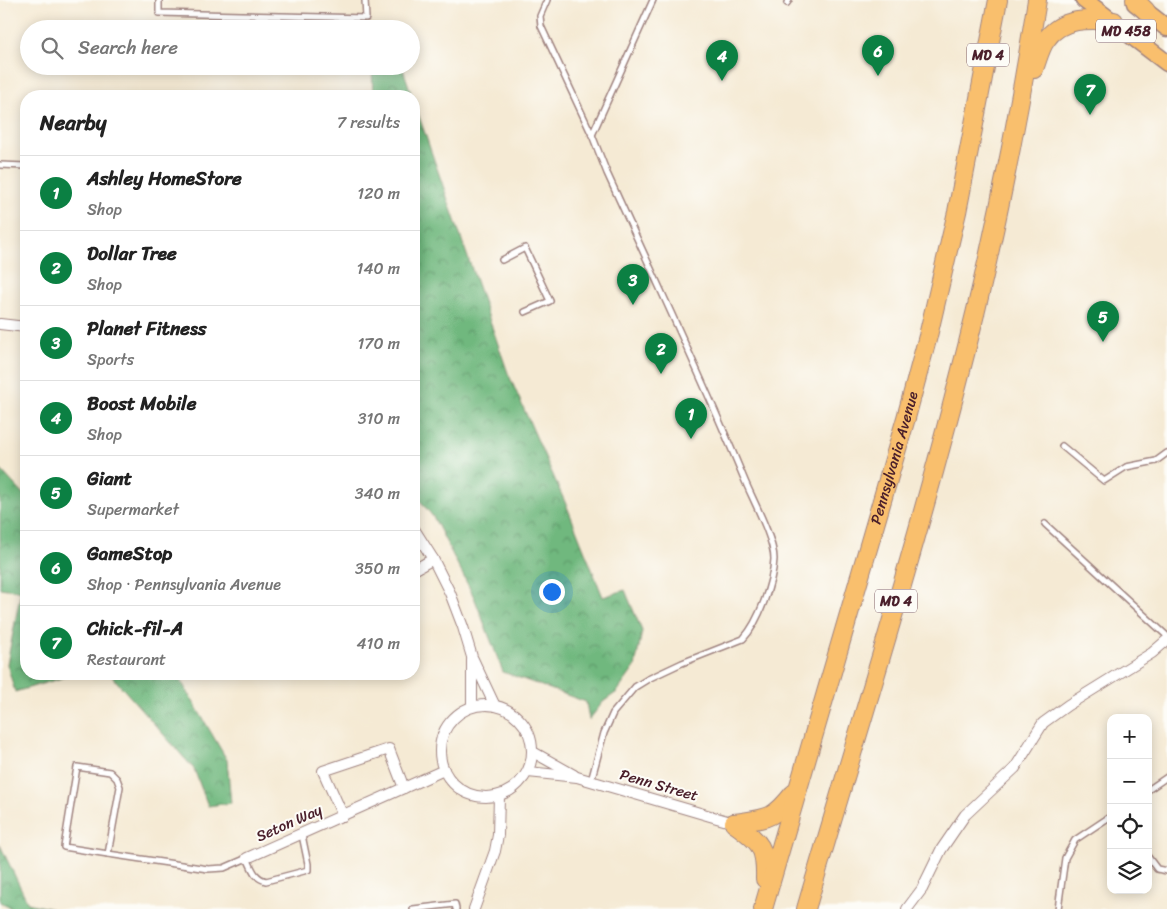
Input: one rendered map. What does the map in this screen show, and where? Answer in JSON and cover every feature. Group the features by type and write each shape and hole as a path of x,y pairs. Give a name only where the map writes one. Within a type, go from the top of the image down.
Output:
{"highway":[{"path":"978,109 979,55 984,22 984,0"},
{"name":"Pennsylvania Avenue","path":"764,906 906,418 948,253 978,109 998,0"},
{"name":"MD 4","path":"806,909 918,529 954,398 981,291 1021,102 1038,0"},
{"path":"1021,102 1042,47 1055,30 1076,21 1094,19 1114,21"},
{"path":"734,822 764,819 774,814 782,808 799,785"},
{"path":"734,822 756,841 763,851 766,862 764,906"}],"main road":[{"name":"MD 458","path":"1084,0 1167,63"},
{"name":"MD 458","path":"1131,0 1167,28"}],"street":[{"path":"0,324 20,326"},
{"path":"420,538 433,558 450,593 472,657 495,706"},
{"path":"420,566 433,558"},
{"path":"907,909 922,889 941,850 965,815 1015,768 1044,723 1068,705 1152,653 1167,640"},
{"path":"472,657 472,706"},
{"path":"472,706 495,706 514,714 525,725 531,737 533,752 528,772 515,788 499,796 485,798 466,793 454,784 444,770 440,749 444,734 456,716 472,706"},
{"name":"Seton Way","path":"343,816 323,771 389,749 404,788"},
{"name":"Penn Street","path":"533,752 577,777"},
{"name":"Seton Way","path":"248,858 444,770"},
{"name":"Penn Street","path":"528,772 577,777 734,822"},
{"path":"474,909 496,851 499,796"}],"lane":[{"path":"158,0 159,13 366,18 365,0"},
{"path":"547,0 540,16 541,26 592,135 607,173 739,466 772,543 774,558 768,587 757,617 744,639 682,663 635,687 613,713 604,733 591,781"},
{"path":"592,135 653,0"},
{"path":"0,165 20,166"},
{"path":"502,260 525,248 550,301 525,312"},
{"path":"1062,446 1104,481 1126,467 1156,461 1167,453"},
{"path":"1045,524 1167,636"},
{"path":"108,854 120,787 118,779 110,772 77,767 64,848 208,869 224,868 248,858 255,875 266,880 308,870 302,835"},
{"path":"1152,787 1167,777"},
{"path":"1058,909 1065,858 1076,840 1107,819"},
{"path":"1152,862 1157,869 1167,871"},
{"path":"413,909 455,904 456,909"}],"green space":[{"path":"372,75 405,75 410,90 373,90"},
{"path":"420,119 508,373 568,509 603,597 625,590 642,631 635,667 617,692 603,702 589,720 586,702 503,672 474,597 434,518 420,500"},
{"path":"0,469 20,491 20,591 0,588"},
{"path":"20,596 20,680 55,680 15,692 7,664"},
{"path":"115,680 180,680 227,760 231,803 208,806 194,769"},
{"path":"0,845 28,903 52,909 12,909 0,902"}],"place":[{"name":"GameStop","path":"878,76"},
{"name":"Boost Mobile","path":"722,81"},
{"name":"Chick-fil-A","path":"1090,115"},
{"name":"Planet Fitness","path":"633,305"},
{"name":"Giant","path":"1103,342"},
{"name":"Dollar Tree","path":"661,374"},
{"name":"Ashley HomeStore","path":"691,439"}]}
